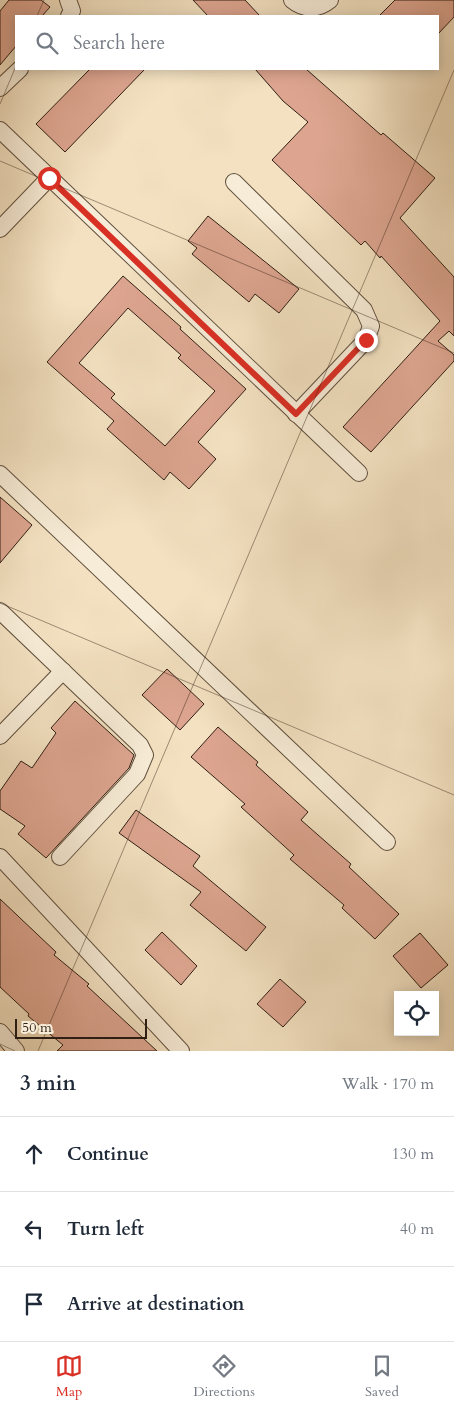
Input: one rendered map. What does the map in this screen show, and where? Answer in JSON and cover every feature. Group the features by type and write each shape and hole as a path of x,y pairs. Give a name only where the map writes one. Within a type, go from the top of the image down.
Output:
{"street":[{"path":"68,0 72,11 70,15"},
{"path":"292,0 300,6 312,8 324,5 330,0"},
{"path":"0,88 19,70"},
{"path":"0,130 359,473"},
{"path":"0,229 49,178"},
{"path":"234,182 364,310 370,326 366,340 296,414"},
{"path":"0,474 387,842"},
{"path":"0,611 140,745 144,755 138,774 60,857"},
{"path":"0,736 63,671"},
{"path":"0,857 181,1051"},
{"path":"0,1032 16,1051"}],"building":[{"path":"9,0 41,0 50,7 43,15 15,15 15,47 0,65 0,11"},
{"path":"193,0 245,0 259,15 207,15"},
{"path":"395,0 454,0 454,17 439,33 439,15 380,15"},
{"path":"89,70 144,70 65,152 36,124"},
{"path":"256,70 307,70 381,135 383,133 435,178 400,218 454,277 454,336 449,331 438,341 454,355 454,361 371,452 343,427 440,321 381,256 380,258 365,241 361,245 272,160 308,122 283,101"},
{"path":"208,216 299,289 279,313 255,294 249,302 192,254 197,248 188,241"},
{"path":"123,276 181,327 180,329 246,389 198,442 216,459 189,489 170,472 164,480 107,429 114,421 47,362","holes":["128,308 181,355 178,358 215,391 165,446 111,398 115,394 79,363"]},
{"path":"0,497 32,525 0,563"},
{"path":"167,669 204,704 180,730 142,695"},
{"path":"75,701 134,755 129,768 46,858 18,834 25,826 0,809 0,791 21,761 32,768 56,733 51,728"},
{"path":"218,727 258,762 256,765 308,812 301,820 351,864 349,867 399,914 375,939 342,908 344,905 290,859 294,855 241,807 245,804 191,757"},
{"path":"136,810 200,856 193,866 266,927 246,951 190,905 201,892 119,833"},
{"path":"0,899 56,952 54,955 89,984 87,986 157,1051 57,1051 63,1045 28,1016 29,1014 0,987"},
{"path":"162,932 197,966 181,985 145,950"},
{"path":"420,933 448,965 421,988 393,956"},
{"path":"280,979 306,1002 283,1027 257,1004"}],"route":[{"path":"49,178 296,414 366,340"}]}
